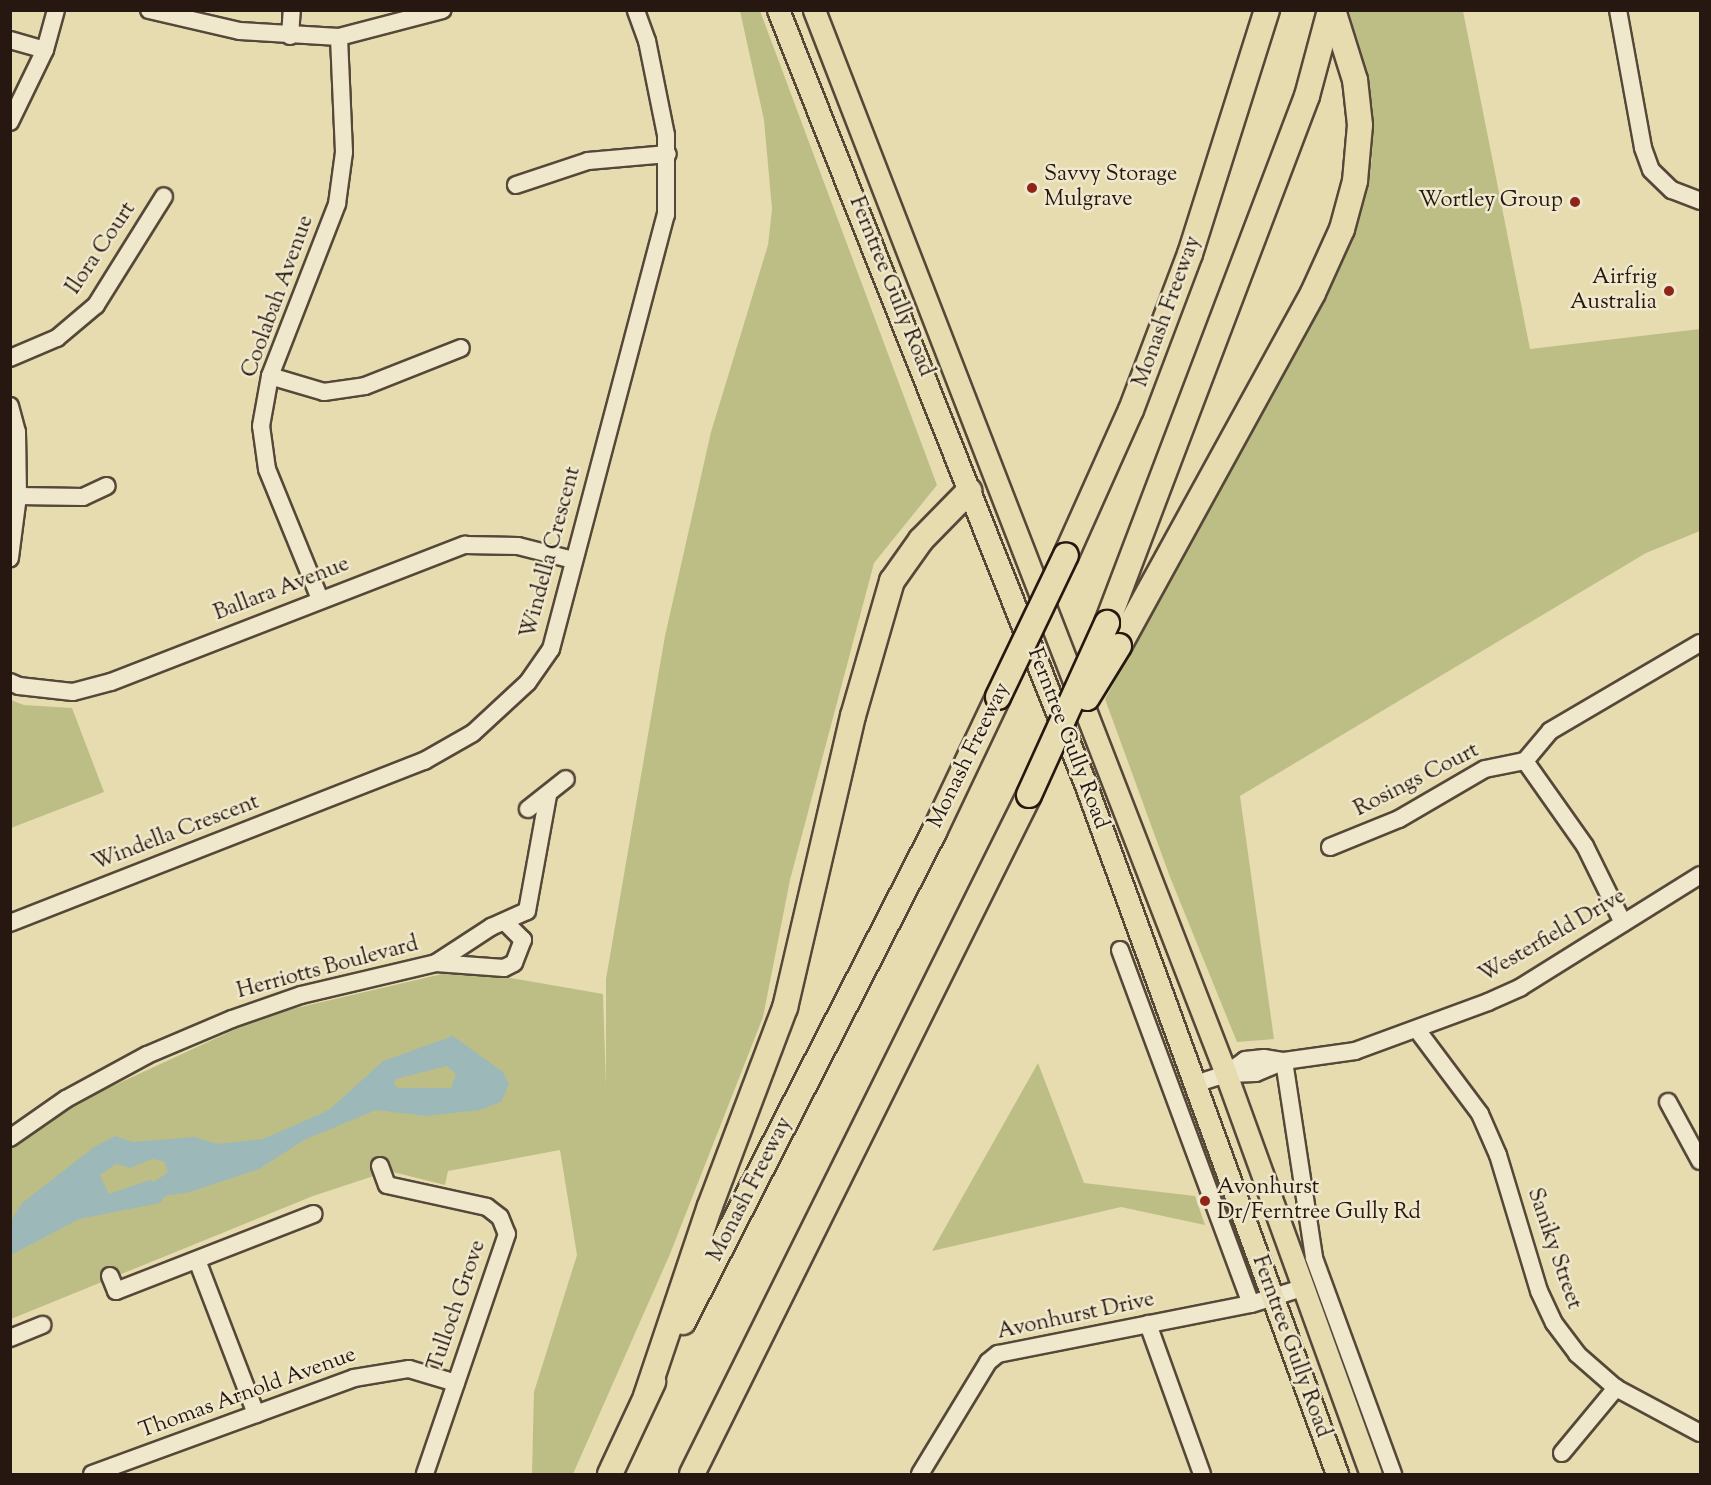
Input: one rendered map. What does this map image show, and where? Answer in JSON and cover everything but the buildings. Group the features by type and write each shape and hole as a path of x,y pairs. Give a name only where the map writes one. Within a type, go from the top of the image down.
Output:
{"highway":[{"name":"Monash Freeway","path":"610,1474 646,1396 933,832 1066,555 1131,410 1191,254 1267,10"},
{"path":"1029,795 1119,646 1322,276 1350,206 1360,124 1355,80 1331,10"},
{"path":"692,1474 1029,795 1107,623 1307,96 1331,10"},
{"path":"646,1396 710,1206 785,1008 853,717 892,581 921,540 969,491"}],"main road":[{"name":"Ferntree Gully Road","path":"778,10 1085,783 1215,1138 1261,1301 1337,1474"},
{"name":"Ferntree Gully Road","path":"814,10 1226,1074 1371,1474"}],"street":[{"path":"10,122 45,50 57,10"},
{"path":"149,10 240,31 290,36 339,37 443,10"},
{"path":"290,36 292,10"},
{"name":"Windella Crescent","path":"10,923 424,761 473,732 528,682 551,649 573,560 663,232 668,154 647,41 636,10"},
{"path":"1618,10 1643,148 1652,170 1672,190 1701,201"},
{"name":"Coolabah Avenue","path":"320,599 267,469 261,426 270,376 337,204 344,152 339,37"},
{"path":"10,40 45,50"},
{"path":"516,185 588,161 668,154"},
{"name":"Ilora Court","path":"10,358 57,338 96,305 164,196"},
{"path":"270,376 324,392 365,386 461,348"},
{"path":"10,406 17,432 18,496 10,558"},
{"path":"18,496 83,497 107,486"},
{"name":"Ballara Avenue","path":"10,682 19,686 73,693 111,682 320,599 465,545 518,546 573,560"},
{"path":"1623,923 1585,846 1525,761 1550,732 1701,643"},
{"name":"Rosings Court","path":"1330,847 1399,819 1485,769 1525,761"},
{"path":"528,809 566,779"},
{"name":"Herriotts Boulevard","path":"10,1138 66,1100 147,1055 231,1019 301,995 436,963 504,968 514,963 523,940 548,795"},
{"name":"Westerfield Drive","path":"1195,1084 1226,1074 1245,1060 1284,1061 1355,1051 1418,1031 1521,987 1701,875"},
{"name":"Herriotts Boulevard","path":"436,963 491,927 527,911"},
{"path":"505,922 523,940"},
{"path":"1120,950 1202,1171 1261,1301"},
{"name":"Saniky Street","path":"1418,1031 1480,1114 1497,1155 1539,1291 1554,1323 1577,1354 1616,1388 1701,1433"},
{"path":"1284,1061 1314,1258 1393,1474"},
{"path":"1668,1102 1701,1161"},
{"path":"1202,1171 1215,1138"},
{"name":"Tulloch Grove","path":"380,1166 387,1185 488,1207 500,1217 507,1234 425,1474"},
{"path":"110,1276 116,1291 312,1215"},
{"path":"197,1260 256,1414"},
{"name":"Avonhurst Drive","path":"920,1474 988,1362 998,1354 1261,1301 1302,1288"},
{"path":"1148,1324 1202,1474"},
{"path":"10,1338 42,1325"},
{"name":"Thomas Arnold Avenue","path":"92,1474 380,1371 409,1369 456,1383"},
{"path":"1562,1453 1616,1388"}],"green space":[{"path":"740,11 760,11 937,485 874,563 790,880 763,1017 670,1254 573,1474 532,1474 534,1392 577,1255 560,1150 448,1171 445,1185 389,1171 313,1196 11,1319 11,1128 89,1097 266,1015 442,974 476,972 603,994 606,1086 606,979 665,636 711,432 768,245 772,209 764,120"},
{"path":"1349,11 1463,11 1530,349 1700,329 1700,531 1646,553 1240,796 1274,1039 1237,1042 1170,877 1105,699 1345,253 1360,214 1372,159 1373,108"},
{"path":"11,700 24,705 72,708 104,792 11,828"},
{"path":"1038,1063 1084,1183 1195,1196 1205,1225 1121,1207 932,1251"}],"water":[{"path":"453,1036 503,1072 509,1084 501,1102 480,1110 426,1116 376,1110 304,1140 259,1169 190,1192 165,1196 160,1203 79,1219 11,1255 11,1221 22,1203 94,1147 115,1136 133,1142 195,1137 217,1144 263,1139 329,1110 383,1061","holes":["447,1066 456,1074 451,1088 398,1088 394,1083 396,1079","152,1159 164,1161 168,1172 154,1182 150,1180 109,1194 100,1175 116,1164 130,1168"]}],"place":[{"name":"Savvy Storage Mulgrave","path":"1032,188"},
{"name":"Wortley Group","path":"1575,202"},
{"name":"Airfrig Australia","path":"1669,291"},
{"name":"Avonhurst Dr/Ferntree Gully Rd","path":"1205,1201"}]}
